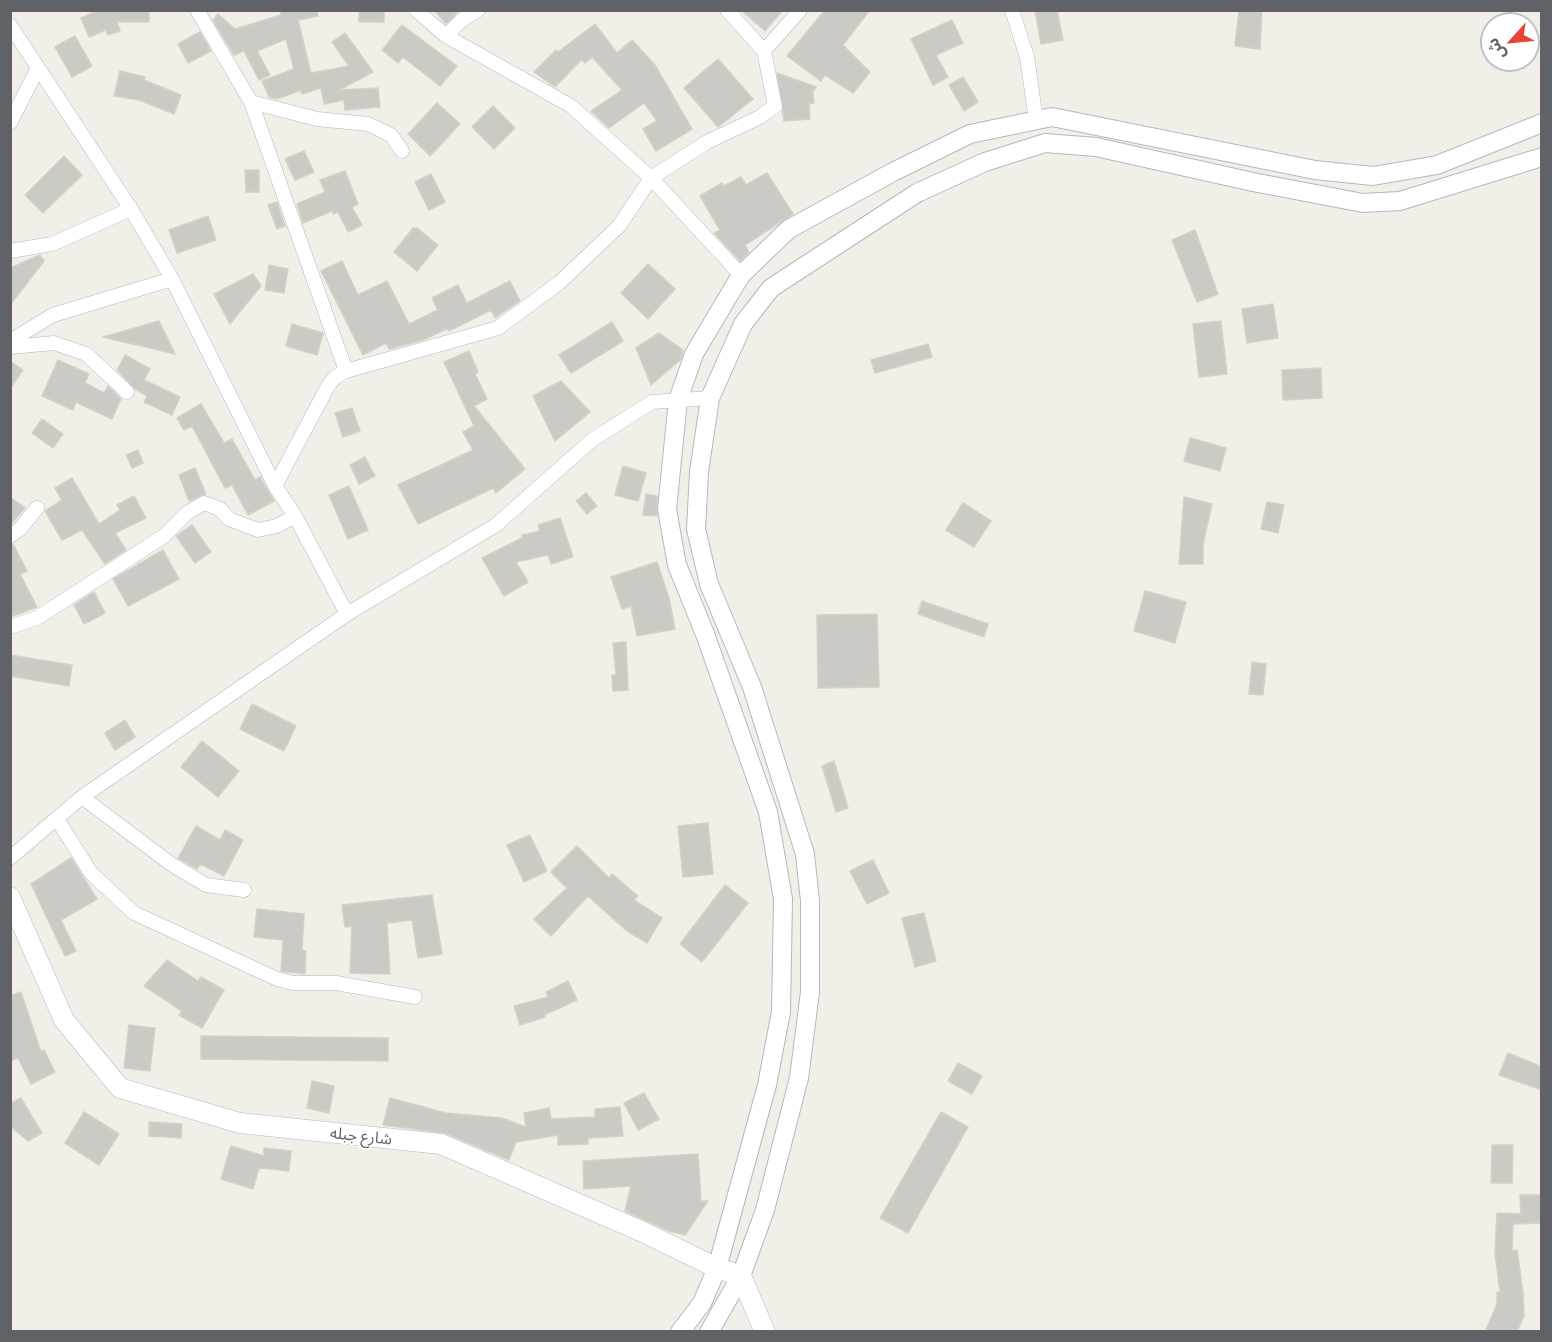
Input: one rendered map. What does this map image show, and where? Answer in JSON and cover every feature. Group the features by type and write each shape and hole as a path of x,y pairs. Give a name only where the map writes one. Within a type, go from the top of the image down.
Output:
{"main road":[{"name":"شارع جبله","path":"10,897 64,1020 120,1088 240,1123 441,1144 643,1232 717,1268 741,1276"},
{"path":"741,1276 765,1332"}],"street":[{"path":"197,10 250,102 346,371"},
{"path":"416,10 446,36 571,105 651,178 741,275"},
{"path":"446,36 462,20 478,10"},
{"path":"275,486 335,377 346,371 498,328 559,283 619,226 651,178 707,142 760,117 775,106 764,51 727,10"},
{"path":"764,51 800,10"},
{"path":"1012,10 1027,57 1036,120"},
{"path":"10,25 131,209 172,279 275,486 295,516 347,614"},
{"path":"10,123 38,68"},
{"path":"250,102 317,119 368,124 390,135 402,151"},
{"path":"680,1332 702,1303 717,1268 767,1085 781,1012 783,899 768,812 705,634 677,565 667,509 678,400 694,354 741,275 789,229 893,172 970,134 1036,120 1052,117 1315,170 1373,176 1437,165 1542,123"},
{"path":"709,1332 741,1276 765,1210 799,1078 810,992 810,901 805,854 752,687 709,584 696,529 699,472 710,398 743,324 771,288 917,193 985,162 1045,143 1096,147 1253,182 1363,203 1400,201 1542,157"},
{"path":"10,252 52,244 131,209"},
{"path":"10,341 53,315 172,279"},
{"path":"10,347 54,343 86,354 127,392"},
{"path":"10,858 82,797 347,614 496,525 592,440 652,402 710,398"},
{"path":"10,627 37,618 164,536 187,513 204,503 220,509 229,519 258,531 277,526 295,516"},
{"path":"10,536 20,529 37,508"},
{"path":"82,797 171,864 206,885 244,890"},
{"path":"57,819 91,873 134,913 277,979 293,983 336,983 415,997"}],"building":[{"path":"99,10 149,10 149,22 117,22 120,31 108,35 106,30 89,37 81,18"},
{"path":"280,10 317,10 318,16 298,20 311,73 349,66 332,42 345,33 373,72 339,90 378,88 380,107 345,110 344,100 324,104 321,88 302,94 301,90 277,99 269,97 262,81 294,69 286,39 257,51 270,75 259,80 244,51 234,55 213,20 218,14 235,29 281,15"},
{"path":"359,10 384,10 384,22 359,22"},
{"path":"434,10 460,10 446,24"},
{"path":"741,10 783,10 765,31"},
{"path":"825,10 870,10 843,45 870,72 853,93 825,75 821,81 787,56"},
{"path":"1035,10 1057,10 1063,40 1041,44"},
{"path":"1239,10 1262,10 1260,49 1235,46"},
{"path":"952,20 963,43 936,55 948,77 933,85 911,39"},
{"path":"595,24 617,53 632,40 655,65 692,129 656,151 643,129 657,121 644,103 609,128 591,111 622,90 592,57 585,63 582,59 555,87 534,72 556,50 558,52"},
{"path":"402,25 457,66 440,86 403,57 398,63 382,50"},
{"path":"200,32 211,51 188,63 178,44"},
{"path":"75,36 92,66 72,77 55,47"},
{"path":"718,59 753,99 718,127 684,88"},
{"path":"120,71 145,77 144,80 181,95 174,114 139,100 114,96"},
{"path":"777,73 816,87 813,92 814,103 809,104 810,119 784,121"},
{"path":"963,77 978,102 964,111 949,85"},
{"path":"437,103 460,124 430,156 408,134"},
{"path":"493,106 515,128 494,149 472,127"},
{"path":"304,151 314,172 295,180 285,159"},
{"path":"64,156 82,175 43,213 25,195"},
{"path":"245,170 259,170 259,192 246,192"},
{"path":"345,171 358,204 352,207 362,225 348,232 338,212 333,214 332,211 303,223 297,204 325,192 320,180"},
{"path":"767,173 793,214 745,245 749,252 740,261 714,233 720,230 700,196 722,183 724,186 741,177 746,185"},
{"path":"431,174 445,202 429,210 415,182"},
{"path":"277,202 285,226 277,229 268,205"},
{"path":"208,216 216,240 177,253 169,230"},
{"path":"413,228 417,228 438,245 417,271 394,252"},
{"path":"1195,230 1218,294 1197,302 1172,240"},
{"path":"40,255 44,261 10,305 10,268"},
{"path":"342,261 358,295 387,281 409,324 438,310 432,298 458,285 467,303 510,281 520,301 495,318 491,310 449,331 448,328 423,340 389,349 386,343 363,355 321,271"},
{"path":"648,264 675,289 648,319 621,293"},
{"path":"269,265 288,269 284,293 265,290"},
{"path":"253,274 261,286 230,324 214,294"},
{"path":"1273,304 1278,338 1247,343 1242,309"},
{"path":"159,321 175,354 103,337"},
{"path":"1221,321 1227,374 1199,377 1193,324"},
{"path":"612,322 623,341 571,373 559,355"},
{"path":"292,324 323,333 317,355 286,346"},
{"path":"659,333 683,350 681,359 651,385 636,348"},
{"path":"928,344 932,357 875,373 871,360"},
{"path":"469,351 478,372 475,374 487,399 474,406 525,469 496,493 493,488 418,524 398,485 473,450 463,432 474,426 444,362"},
{"path":"125,355 150,369 144,380 180,397 172,415 144,402 147,396 135,389 117,370"},
{"path":"58,360 89,374 85,383 104,393 108,386 121,399 112,419 76,402 73,410 42,396"},
{"path":"10,361 23,370 10,389"},
{"path":"1321,368 1322,398 1283,400 1282,370"},
{"path":"561,381 590,412 555,441 533,396"},
{"path":"201,404 224,443 232,439 255,480 260,477 274,501 248,515 232,485 225,488 192,426 184,430 177,418"},
{"path":"352,408 360,431 343,437 335,413"},
{"path":"42,419 63,434 53,448 32,433"},
{"path":"1190,438 1226,448 1220,471 1184,461"},
{"path":"138,450 143,463 132,468 126,455"},
{"path":"365,457 375,476 359,484 350,465"},
{"path":"623,466 646,473 638,501 615,495"},
{"path":"195,468 206,494 189,501 179,475"},
{"path":"72,478 99,524 120,510 117,505 134,496 146,518 115,533 126,550 105,564 82,530 62,540 45,511 62,500 55,488"},
{"path":"349,486 368,530 348,539 329,495"},
{"path":"586,493 597,506 587,514 576,501"},
{"path":"646,494 657,496 657,516 643,515"},
{"path":"10,497 25,508 10,525"},
{"path":"1184,497 1212,504 1203,544 1203,564 1179,564"},
{"path":"1267,502 1284,505 1278,533 1261,529"},
{"path":"963,503 991,521 974,547 946,530"},
{"path":"560,518 573,557 551,564 548,555 516,562 528,582 504,596 482,558 522,538 522,535 540,531 538,525"},
{"path":"192,525 211,552 195,563 176,536"},
{"path":"13,544 27,571 20,574 37,607 10,617 10,545"},
{"path":"163,550 179,579 128,606 113,579"},
{"path":"657,562 669,598 675,629 637,636 631,606 622,609 611,577"},
{"path":"1145,591 1186,602 1175,643 1134,631"},
{"path":"94,592 105,613 84,624 74,605"},
{"path":"922,601 988,624 984,637 918,614"},
{"path":"877,614 879,687 818,688 817,615"},
{"path":"626,642 628,690 613,691 612,675 616,675 613,643"},
{"path":"10,655 72,665 69,686 10,676"},
{"path":"1252,662 1266,664 1263,695 1249,694"},
{"path":"252,704 296,726 284,751 240,729"},
{"path":"125,720 135,737 115,750 105,733"},
{"path":"202,741 239,771 218,797 181,767"},
{"path":"834,761 848,808 836,812 822,766"},
{"path":"708,823 713,874 683,877 678,826"},
{"path":"196,826 220,840 225,830 243,840 224,876 201,864 197,869 178,858"},
{"path":"530,835 547,871 524,882 507,845"},
{"path":"577,846 609,878 612,874 638,896 634,900 662,918 647,943 627,931 588,896 551,936 534,919 567,888 551,872"},
{"path":"71,858 97,899 61,920 76,951 65,956 31,884"},
{"path":"873,860 889,893 867,904 850,871"},
{"path":"725,885 748,903 702,962 680,944"},
{"path":"432,895 442,954 418,958 412,920 387,923 390,974 350,973 352,926 345,927 342,905"},
{"path":"257,909 304,914 302,950 306,951 305,974 281,971 283,940 254,937"},
{"path":"924,913 936,961 915,967 902,918"},
{"path":"167,960 198,981 201,977 224,990 202,1028 179,1015 182,1011 144,986"},
{"path":"568,981 577,1000 544,1015 545,1017 520,1025 514,1006 548,997 546,992"},
{"path":"21,992 41,1052 44,1050 55,1072 31,1084 18,1058 10,1061 10,996"},
{"path":"129,1025 155,1028 150,1071 124,1068"},
{"path":"201,1036 388,1038 388,1061 201,1059"},
{"path":"1508,1053 1542,1067 1542,1090 1499,1075"},
{"path":"958,1063 982,1076 972,1094 948,1081"},
{"path":"312,1081 334,1086 329,1113 307,1108"},
{"path":"644,1093 659,1119 638,1130 624,1103"},
{"path":"21,1098 42,1133 28,1141 10,1126 10,1104"},
{"path":"390,1098 446,1113 502,1118 526,1127 524,1113 549,1108 551,1119 595,1117 595,1109 620,1107 623,1136 588,1138 588,1144 558,1145 558,1135 516,1142 509,1160 445,1133 383,1125"},
{"path":"84,1112 119,1134 99,1165 65,1143"},
{"path":"941,1112 968,1127 908,1233 880,1218"},
{"path":"149,1122 182,1124 181,1138 149,1136"},
{"path":"1492,1145 1513,1145 1512,1183 1491,1183"},
{"path":"231,1146 264,1156 264,1148 291,1151 289,1171 259,1168 253,1189 221,1179"},
{"path":"698,1154 701,1201 708,1201 685,1235 669,1231 625,1211 631,1186 584,1189 583,1161"},
{"path":"1520,1195 1541,1195 1542,1223 1513,1224 1512,1251 1517,1250 1524,1316 1517,1332 1485,1332 1497,1304 1497,1292 1500,1292 1495,1253 1497,1213 1521,1214"}]}
